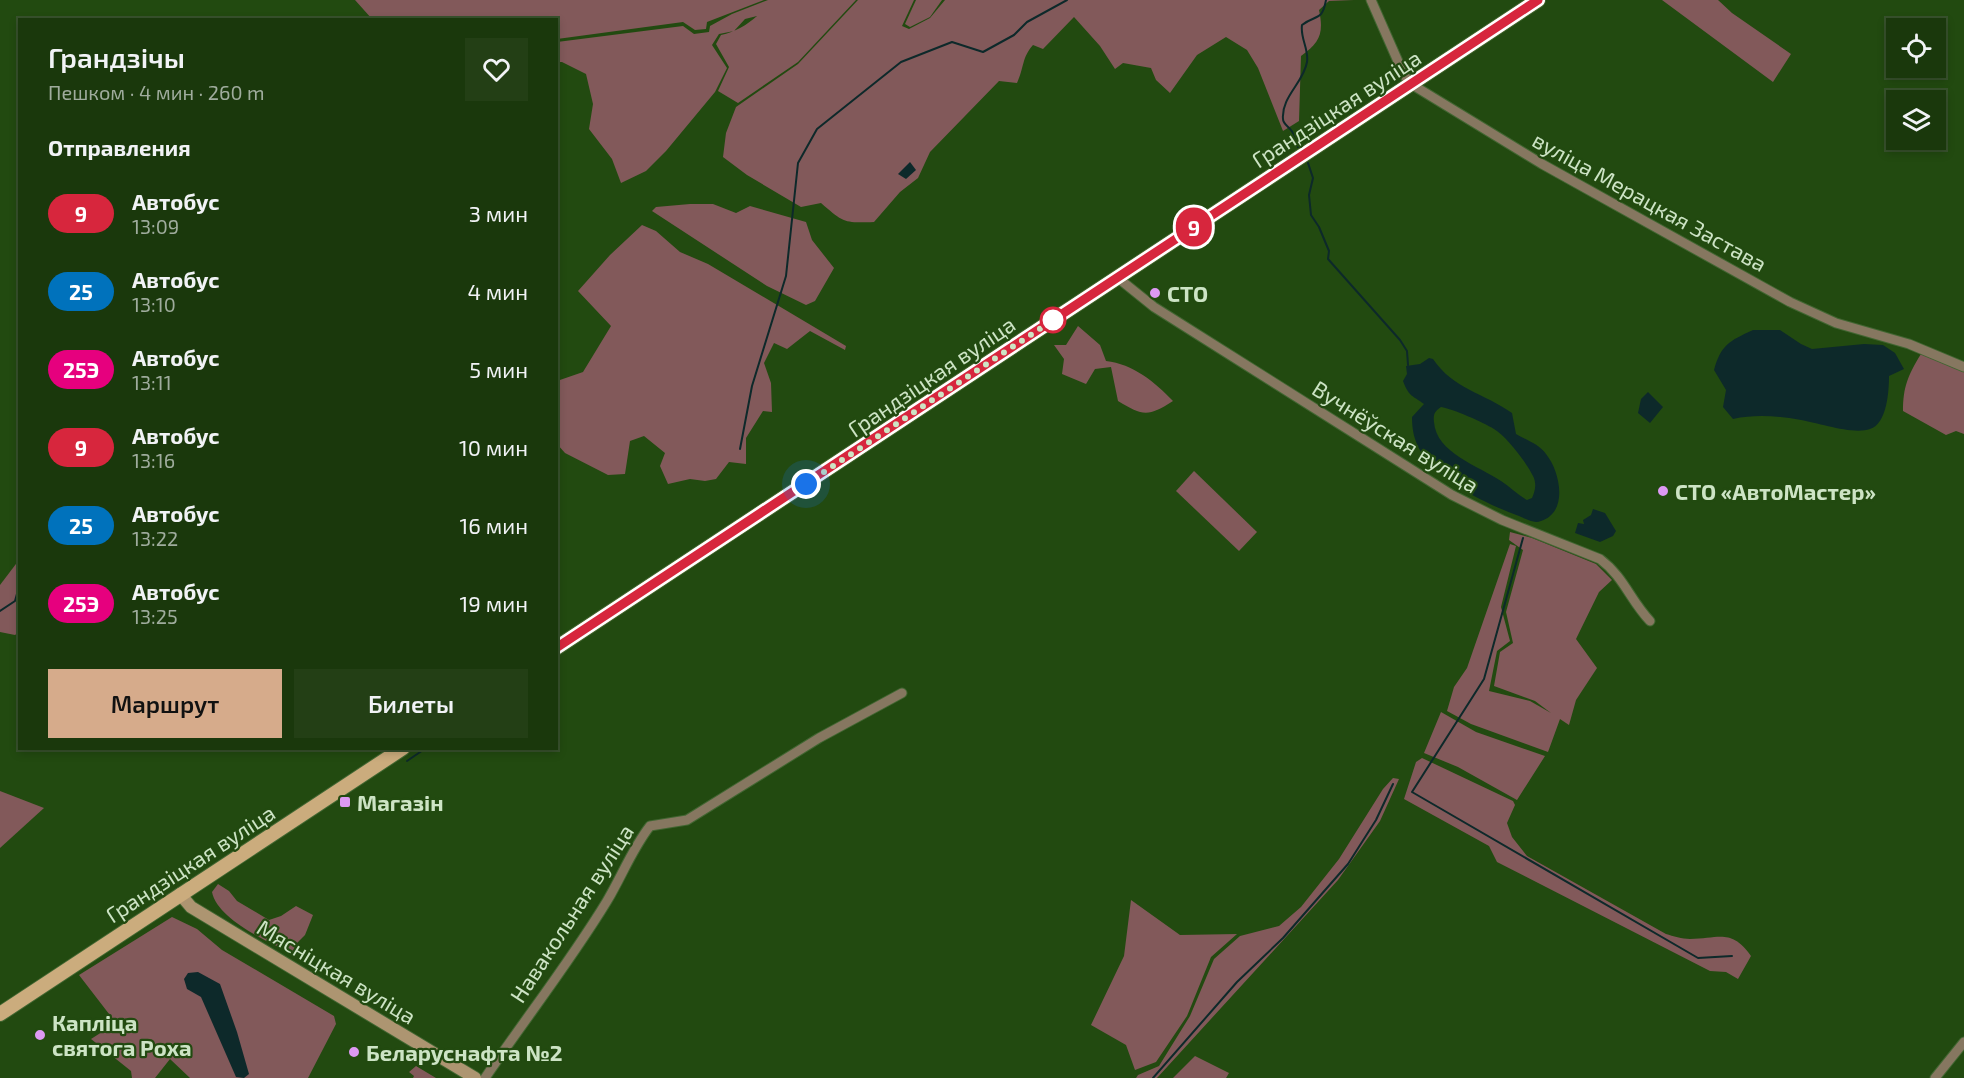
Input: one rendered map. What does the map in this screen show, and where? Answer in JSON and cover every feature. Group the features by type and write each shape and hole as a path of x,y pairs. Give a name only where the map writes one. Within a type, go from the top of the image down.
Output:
{"main road":[{"name":"Грандзіцкая вуліца","path":"558,647 1538,0"},
{"name":"Грандзіцкая вуліца","path":"0,1014 400,750"},
{"name":"Мясніцкая вуліца","path":"180,894 191,907 475,1078"}],"street":[{"name":"вуліца Мерацкая Застава","path":"1371,0 1404,75 1411,84 1542,164 1790,302 1836,323 1909,344 1964,367"},
{"name":"Вучнёўская вуліца","path":"1119,276 1154,307 1452,495 1502,520 1600,559 1614,569 1640,611 1650,621"},
{"name":"Навакольная вуліца","path":"485,1078 608,900 639,839 650,826 687,820 819,738 902,693"},
{"path":"1935,1078 1964,1042"}],"shaded area":[{"path":"355,0 764,0 707,22 706,29 695,30 683,22 558,39 558,18 371,18"},
{"path":"768,0 856,0 798,62 738,103 718,91 729,67 716,44 721,35 733,31 719,34 712,45 727,68 715,92 666,151 646,171 621,183 612,159 589,129 593,104 586,74 558,62 558,42 683,26 694,34 709,32 710,26 732,14","holes":["757,16 734,31 745,19"]},
{"path":"858,0 914,0 902,26 909,29 930,18 945,0 1354,0 1329,1 1319,10 1321,31 1319,37 1313,47 1301,56 1299,121 1283,131 1258,68 1247,50 1226,37 1197,55 1170,93 1156,80 1151,68 1123,63 1115,69 1100,46 1074,17 1043,49 1033,45 1029,49 1017,83 999,81 930,152 918,178 900,192 874,222 850,222 835,215 821,203 801,207 747,175 723,157 726,133 736,107 798,64"},
{"path":"916,0 942,0 930,17 910,27 905,24"},
{"path":"1662,0 1718,0 1732,13 1791,54 1773,82"},
{"path":"713,204 736,213 750,206 806,222 812,240 834,268 815,301 806,305 767,286 652,211 656,207"},
{"path":"642,225 656,231 680,252 708,264 846,346 845,350 810,331 787,349 774,343 764,363 771,383 772,412 763,411 746,438 746,464 729,462 716,479 705,481 690,479 668,484 660,466 665,453 644,436 630,441 625,474 608,475 565,453 558,445 558,381 583,372 611,326 578,291 610,255"},
{"path":"1078,326 1100,345 1106,361 1125,366 1143,375 1173,401 1151,412 1140,412 1118,401 1111,367 1095,369 1086,384 1062,374 1064,359 1054,345 1066,345"},
{"path":"1921,354 1964,370 1964,434 1956,431 1946,435 1903,411 1907,381"},
{"path":"1194,471 1257,532 1239,551 1176,491"},
{"path":"1510,532 1532,538 1596,564 1612,580 1599,592 1576,639 1597,668 1576,700 1569,725 1560,719 1548,752 1471,724 1447,711 1454,687 1467,668 1510,544 1516,546 1501,607 1510,641 1497,651 1489,691 1530,701 1551,713 1535,701 1494,686 1500,652 1513,643 1506,612 1523,550 1509,540"},
{"path":"18,561 18,633 15,635 0,632 0,585"},
{"path":"1441,712 1476,732 1545,756 1517,800 1458,767 1424,753"},
{"path":"1422,758 1513,801 1515,805 1507,823 1512,837 1527,856 1666,934 1687,939 1724,937 1737,942 1751,956 1738,979 1726,972 1710,971 1497,862 1489,846 1404,799 1416,762"},
{"path":"1393,778 1399,779 1380,821 1338,880 1157,1078 1136,1078 1159,1066 1190,1016 1214,959 1240,936 1279,926 1301,907 1339,859 1383,789"},
{"path":"0,791 44,808 0,848"},
{"path":"218,884 229,891 237,901 269,920 281,916 296,906 313,915 305,935 296,944 294,953 259,937 224,912 212,892"},
{"path":"1131,900 1180,935 1237,934 1211,957 1187,1016 1156,1062 1135,1070 1126,1045 1091,1025 1124,956"},
{"path":"172,917 197,929 222,950 334,1016 336,1024 308,1078 190,1078 170,1059 155,1078 132,1078 131,1071 91,1039 116,1023 79,975"},
{"path":"1195,1056 1229,1073 1226,1078 1173,1078"},
{"path":"416,1066 436,1078 413,1078 414,1076 409,1072"}],"water":[{"path":"910,162 916,170 906,179 898,174"},
{"path":"1753,330 1780,330 1812,349 1864,344 1883,345 1895,353 1904,369 1889,376 1886,406 1880,421 1870,429 1855,431 1775,417 1750,416 1733,419 1723,407 1726,390 1714,370 1723,349 1738,337"},
{"path":"1429,358 1433,359 1459,384 1512,413 1516,434 1543,451 1555,470 1559,500 1550,516 1533,522 1492,505 1465,491 1430,463 1419,448 1412,426 1412,417 1424,404 1409,393 1403,381 1407,374 1406,366 1420,364","holes":["1441,407 1483,423 1504,437 1533,476 1535,487 1532,498 1527,500 1450,450 1442,442 1434,422 1436,411"]},
{"path":"1648,392 1663,407 1650,423 1638,413 1641,399"},
{"path":"1593,509 1605,513 1616,531 1613,536 1600,542 1575,533 1578,523 1584,524 1583,520 1591,515"},
{"path":"198,972 220,984 249,1074 244,1078 236,1077 201,997 187,989 184,979 188,973"}],"waterway":[{"path":"740,449 752,386 786,276 798,163 817,129 901,62 952,42 983,52 1014,35 1027,22 1067,0"},
{"path":"1298,147 1292,132 1284,122 1283,111 1307,62 1302,25 1323,12 1326,0"},
{"path":"1308,163 1313,178 1309,195 1311,215 1329,251 1328,259 1400,340 1407,351 1408,365"},
{"path":"1523,538 1484,679 1412,792 1698,958 1732,956"},
{"path":"0,611 15,601 18,590"},
{"path":"407,761 423,750"},
{"path":"1153,1078 1237,982 1283,938 1348,864 1376,820 1393,784"}],"bus line":[{"name":"9","path":"558,647 1538,0"}],"place":[{"name":"СТО","path":"1155,293"},
{"name":"СТО «АвтоМастер»","path":"1663,491"},
{"name":"Магазін","path":"345,802"},
{"name":"Капліца святога Роха","path":"40,1035"},
{"name":"Беларуснафта №2","path":"354,1052"}],"route":[{"path":"806,484 1053,320"}]}
